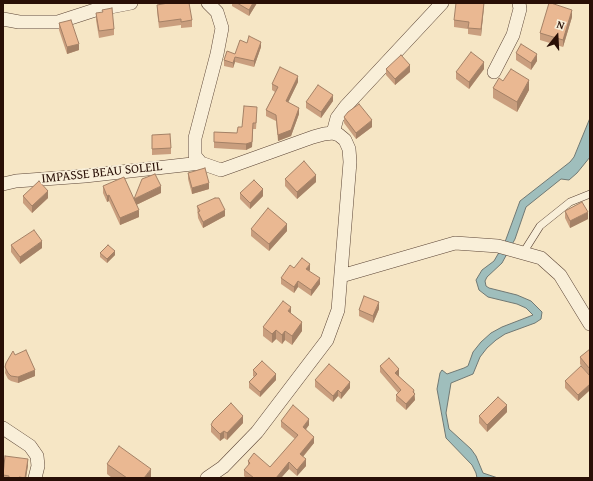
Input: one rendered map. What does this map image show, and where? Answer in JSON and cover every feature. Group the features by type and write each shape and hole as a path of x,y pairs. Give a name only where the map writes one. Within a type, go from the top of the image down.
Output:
{"street":[{"path":"3,19 19,22 58,22 95,10 130,3"},
{"path":"207,478 223,467 257,432 327,340 338,310 350,162 349,150 345,140 339,135 333,133 313,137 221,170 201,163 195,156 195,138 217,54 222,28 217,12 208,3"},
{"path":"333,133 337,118 346,106 442,3"},
{"path":"494,72 513,35 520,9 518,3"},
{"name":"IMPASSE BEAU SOLEIL","path":"3,184 16,181 85,176 201,163"},
{"path":"341,276 455,243 498,246 541,258 560,275 590,324"},
{"path":"3,428 30,446 37,456 38,466 35,478"}],"lane":[{"path":"523,253 540,226 570,202 590,194"}],"water":[{"path":"590,118 590,157 569,180 561,179 526,207 515,239 502,263 487,277 485,281 486,286 489,288 517,295 531,301 542,312 541,319 535,323 505,334 496,340 480,357 473,374 451,383 446,413 449,429 471,449 476,456 483,473 498,478 477,478 472,465 446,438 437,389 440,373 442,370 447,374 468,366 473,352 491,333 533,315 526,308 517,304 488,297 479,290 476,280 482,270 494,261 505,242 520,201 570,162 574,157"}],"building":[{"path":"168,3 189,3 192,20 181,22 181,19 159,22 157,5"},
{"path":"237,3 253,3 249,10"},
{"path":"456,3 484,3 481,29 468,28 469,22 454,20"},
{"path":"549,3 572,10 563,40 540,33"},
{"path":"112,8 114,29 99,31 96,13"},
{"path":"71,20 79,44 67,47 59,23"},
{"path":"249,36 261,42 254,61 235,57 233,63 224,60 227,51 235,54 240,40 247,43"},
{"path":"521,44 537,54 531,63 516,53"},
{"path":"471,52 484,62 469,82 456,72"},
{"path":"401,55 410,65 395,79 386,69"},
{"path":"280,67 298,76 286,101 299,108 291,130 278,135 276,115 266,110 278,87 272,84"},
{"path":"511,69 529,80 517,102 493,88 499,78 503,81"},
{"path":"318,85 333,95 321,112 306,102"},
{"path":"359,104 372,120 356,133 344,117"},
{"path":"244,106 257,107 256,123 253,123 252,142 246,144 214,142 214,132 237,133 238,127 242,127"},
{"path":"170,134 171,148 152,149 152,135"},
{"path":"304,161 316,175 297,192 285,179"},
{"path":"205,168 209,183 192,188 188,173"},
{"path":"155,174 161,186 134,199 142,179"},
{"path":"124,177 139,210 120,218 103,186"},
{"path":"254,180 263,189 250,203 240,193"},
{"path":"39,181 48,191 32,206 23,196"},
{"path":"215,198 219,198 225,210 203,222 197,206"},
{"path":"582,202 588,212 570,221 565,211"},
{"path":"268,208 287,224 269,244 251,229"},
{"path":"34,230 42,241 20,257 11,245"},
{"path":"108,245 115,251 107,259 100,253"},
{"path":"302,258 310,264 306,269 320,278 311,290 298,281 294,287 281,278 290,265 294,268"},
{"path":"364,296 379,302 373,316 359,310"},
{"path":"283,301 291,307 288,311 302,322 292,336 285,331 282,335 276,330 272,334 263,327"},
{"path":"590,349 590,367 589,368 580,357"},
{"path":"26,350 35,370 18,377 11,376 5,367 6,363 13,351 15,355"},
{"path":"389,358 399,369 395,373 414,390 413,392 415,394 406,404 396,395 401,390 380,366"},
{"path":"262,361 276,374 260,392 249,382 257,374 253,370"},
{"path":"329,364 350,382 341,393 338,390 333,396 315,380"},
{"path":"581,366 590,376 590,384 578,395 565,381"},
{"path":"498,397 507,405 487,425 479,416"},
{"path":"231,403 243,416 227,433 224,431 220,434 211,425 213,421"},
{"path":"293,405 309,419 303,427 314,437 300,454 306,459 297,470 289,462 276,478 254,478 244,470 250,463 248,461 254,453 270,467 298,435 281,421"},
{"path":"119,446 151,469 144,478 127,478 107,464"},
{"path":"5,456 28,459 25,478 9,478 9,476 3,475"}]}
